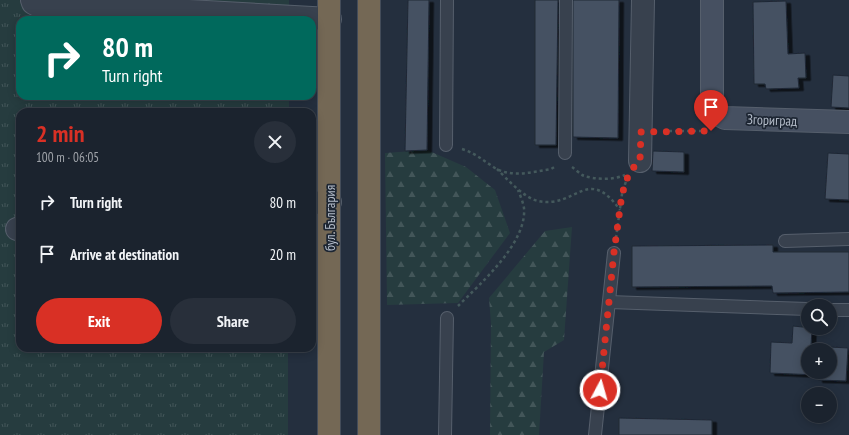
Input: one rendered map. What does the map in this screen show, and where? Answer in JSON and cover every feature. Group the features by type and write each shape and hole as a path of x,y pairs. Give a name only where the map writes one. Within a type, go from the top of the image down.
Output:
{"highway":[{"path":"369,0 370,435"},
{"name":"бул. България","path":"329,435 321,203 330,10"}],"street":[{"path":"32,0 33,3 46,10 330,10"},
{"path":"640,160 643,0"},
{"path":"712,0 712,111 725,118"},
{"name":"Згориград","path":"725,118 849,122"}],"lane":[{"path":"446,145 447,0"},
{"path":"566,0 567,157"},
{"path":"785,240 849,239"},
{"path":"595,435 614,252"},
{"path":"609,302 801,309"},
{"path":"837,310 849,310"},
{"path":"446,435 447,318"}],"path":[{"path":"641,132 711,131 725,118"},
{"path":"446,145 466,151 497,169 515,174 551,169 567,157 571,165 582,175 617,179 629,173 622,194 614,252"},
{"path":"497,169 518,190 538,201 560,200 588,189 597,189 611,197 620,210"},
{"path":"447,318 482,282 513,245 522,224 524,207 518,190"}],"green space":[{"path":"0,0 289,0 289,16 16,16 16,100 289,100 289,108 16,108 16,352 288,352 288,435 0,435"},
{"path":"427,150 466,167 495,190 510,233 458,303 387,305 385,153"},
{"path":"572,227 564,340 544,352 539,435 490,435 491,323 489,298 545,231"}],"building":[{"path":"408,0 429,0 427,150 405,151"},
{"path":"535,0 558,0 556,145 535,145"},
{"path":"573,0 619,0 618,138 573,137"},
{"path":"786,1 788,54 805,53 806,78 798,78 799,88 766,89 765,84 754,84 753,2"},
{"path":"833,75 849,76 849,108 831,107"},
{"path":"653,151 684,152 684,172 652,171"},
{"path":"828,153 849,154 849,200 825,199"},
{"path":"773,245 773,252 849,252 849,292 773,293 772,286 632,287 632,246"},
{"path":"793,326 801,327 801,335 812,335 811,343 801,343 801,374 770,373 771,342 792,343"},
{"path":"837,347 848,348 846,381 818,380 837,379"},
{"path":"619,418 712,420 712,435 619,435"}],"route":[{"path":"600,390 614,252 622,194 629,173 640,160 641,132 711,131"}]}
